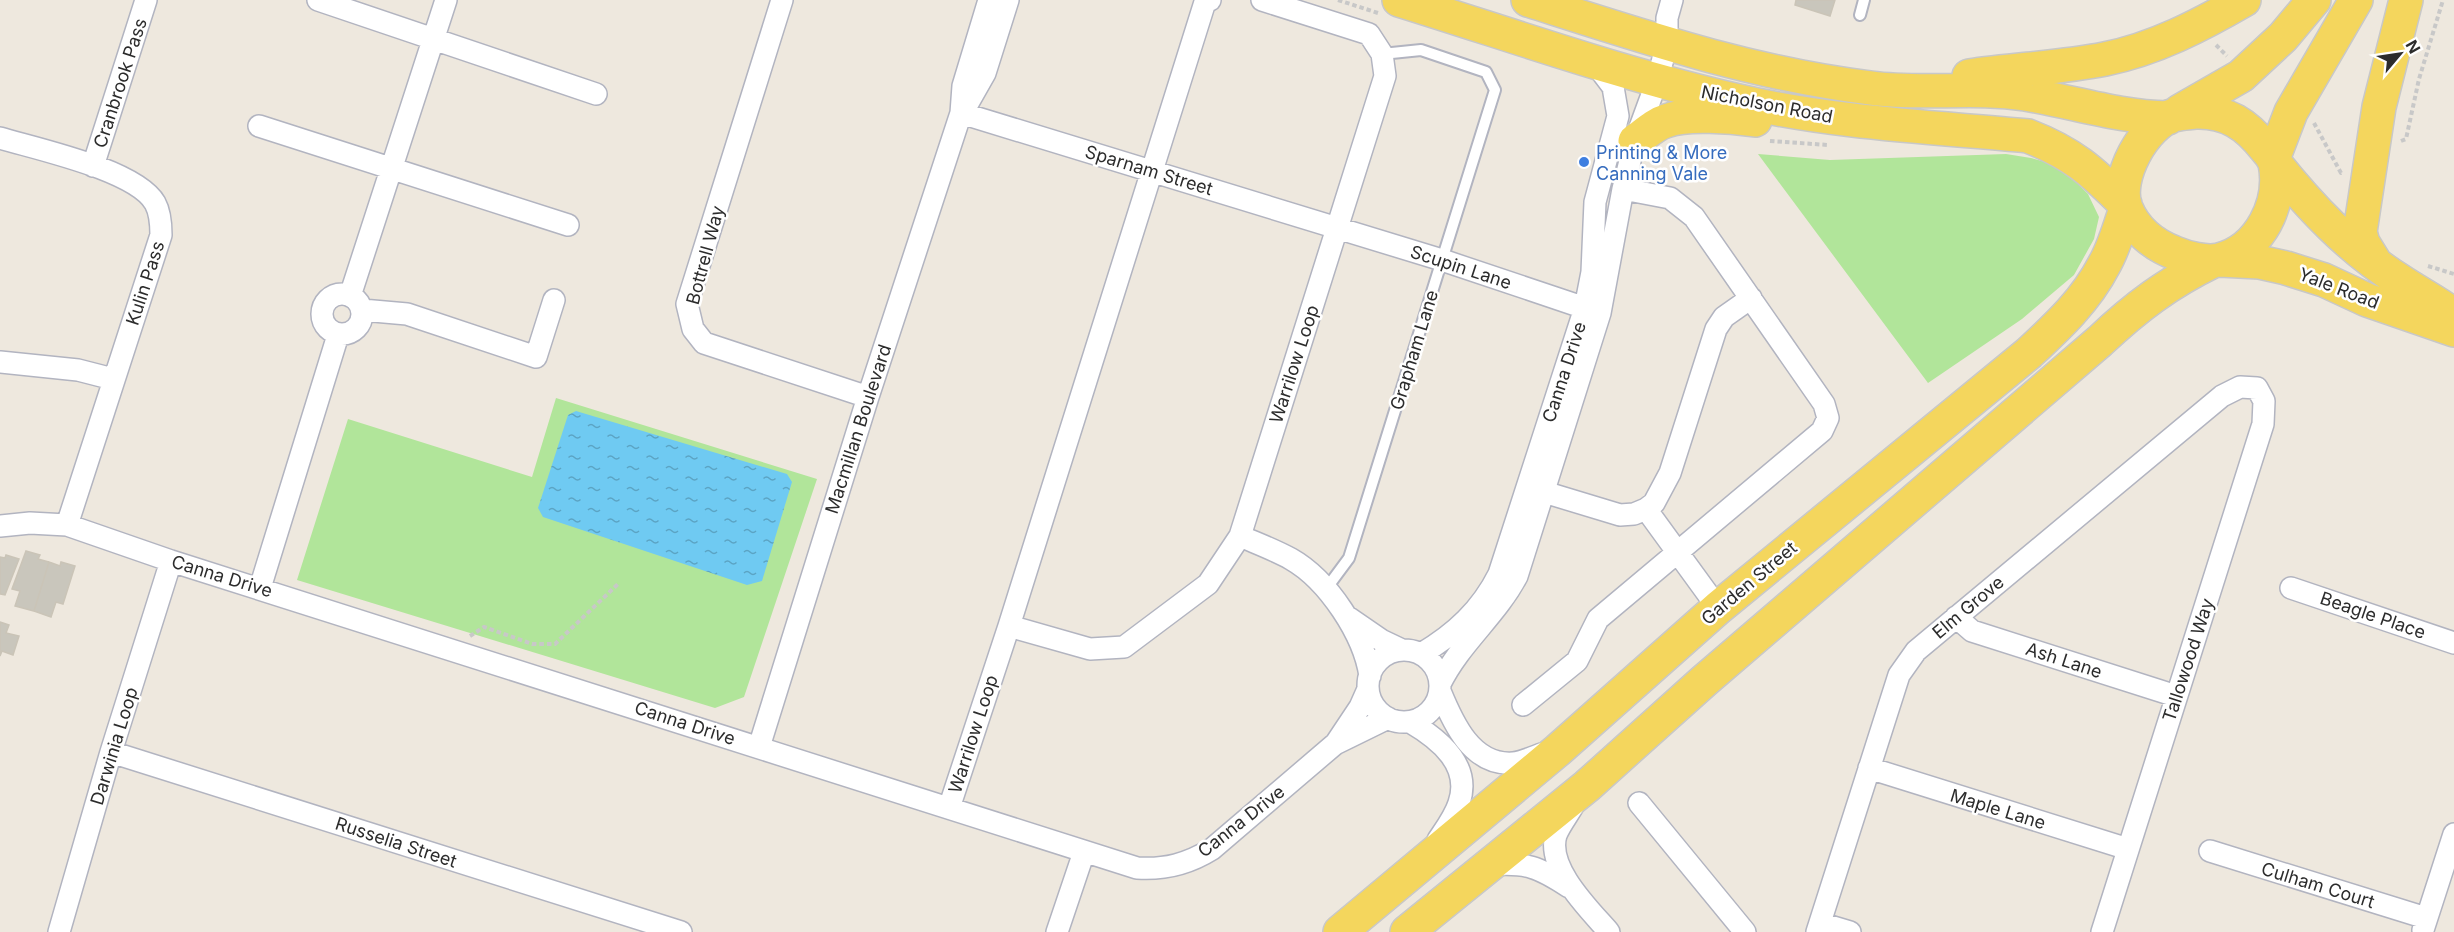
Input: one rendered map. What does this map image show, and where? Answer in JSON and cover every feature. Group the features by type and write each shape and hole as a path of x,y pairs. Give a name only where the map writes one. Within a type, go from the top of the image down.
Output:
{"main road":[{"name":"Nicholson Road","path":"1399,0 1657,81 1741,102 1808,114 2028,136 2053,146 2084,164 2126,207"},
{"name":"Nicholson Road","path":"1528,0 1667,45 1791,76 1887,90 1994,91 2025,94 2136,117 2170,116"},
{"path":"1887,90 1985,73 2105,59 2155,45 2211,19 2244,0"},
{"path":"2216,260 2185,257 2161,248 2141,232 2126,207 2125,178 2133,153 2149,132 2170,116 2241,76 2283,37 2314,0"},
{"path":"1407,932 1587,786 1677,704 2147,299 2176,279 2242,250 2261,233 2271,211 2275,194 2274,161 2291,112 2356,0"},
{"path":"2376,264 2363,243 2360,232 2379,107 2406,0"},
{"path":"2170,116 2212,112 2230,118 2247,128 2274,161"},
{"path":"1635,141 1655,126 1676,118 1739,118 1853,133 1893,124"},
{"name":"Yale Road","path":"2274,161 2320,216 2376,264 2454,315"},
{"name":"Garden Street","path":"1340,932 1558,750 1718,608 2029,352 2062,322 2086,295 2105,264 2126,207"},
{"name":"Yale Road","path":"2216,260 2259,262 2286,268 2324,280 2367,300 2454,330"},
{"path":"1753,581 1810,558 1886,496 1902,491 1911,492 1917,498"}],"street":[{"name":"Cranbrook Pass","path":"93,166 146,0"},
{"path":"318,0 596,94"},
{"path":"446,0 390,168 356,303 361,322 355,331 338,335 328,329 323,319 323,308 328,300 337,295 356,303 407,314 536,357 554,300"},
{"name":"Bottrell Way","path":"782,0 687,304 693,330 704,343 868,397"},
{"name":"Macmillan Boulevard","path":"759,747 868,397 961,113 966,76 989,0"},
{"name":"Macmillan Boulevard","path":"961,113 985,73 1008,0"},
{"name":"Warrilow Loop","path":"949,808 1009,626 1205,2 1210,0"},
{"path":"1262,0 1369,34 1382,54"},
{"name":"Canna Drive","path":"1440,688 1459,652 1506,597 1517,576 1600,313 1623,189 1635,141 1657,81 1667,45 1667,18 1672,0"},
{"name":"Warrilow Loop","path":"1009,626 1090,649 1124,647 1208,584 1240,536 1385,76 1382,54"},
{"name":"Canna Drive","path":"1411,652 1455,631 1473,614 1491,590 1499,574 1585,308 1592,272 1595,202 1618,116 1613,87 1593,60"},
{"name":"Sparnam Street","path":"961,113 1337,227"},
{"path":"259,126 568,225"},
{"name":"Kulin Pass","path":"0,138 93,166 143,188 156,204 160,220 161,235 67,525"},
{"path":"1523,705 1577,661 1598,619 1822,431 1828,418 1824,404 1694,217 1670,198 1623,189"},
{"name":"Scupin Lane","path":"1337,227 1585,308"},
{"path":"1544,492 1620,515 1634,514 1654,503 1670,473 1720,321 1750,298"},
{"path":"260,588 338,335"},
{"path":"0,362 78,370 113,379"},
{"name":"Elm Grove","path":"1819,927 1899,675 1907,662 1956,617 2222,396 2240,387 2257,388"},
{"name":"Tallowood Way","path":"2102,932 2263,424 2264,401 2257,388"},
{"path":"1646,509 1718,608"},
{"name":"Canna Drive","path":"0,526 30,523 67,525 171,561 1137,868 1167,868 1185,863 1212,849 1335,744 1388,718"},
{"path":"1240,536 1292,559 1326,589 1348,618 1366,655 1371,701 1378,711 1399,722 1420,719 1437,703 1440,688"},
{"name":"Darwinia Loop","path":"59,932 111,752 171,561"},
{"name":"Beagle Place","path":"2291,588 2454,643"},
{"name":"Ash Lane","path":"1956,617 1972,631 2176,696"},
{"path":"1348,618 1381,640 1431,661 1438,672 1440,688 1457,729 1466,741 1486,758 1497,762 1512,763 1558,750"},
{"path":"1369,683 1382,658 1391,652 1411,652"},
{"name":"Canna Drive","path":"1335,744 1360,707 1369,683"},
{"path":"1410,722 1428,733 1451,755 1462,780 1459,805 1432,854"},
{"name":"Russelia Street","path":"111,752 681,932"},
{"name":"Maple Lane","path":"1869,768 2128,849"},
{"path":"1587,786 1556,836 1555,848 1560,868 1572,890 1609,932"},
{"path":"1639,803 1745,932"},
{"path":"2424,925 2454,834"},
{"name":"Culham Court","path":"2210,851 2424,925"},
{"path":"1057,932 1084,852"},
{"path":"1489,865 1525,864 1543,871 1572,890"},
{"path":"1819,927 1850,932"}],"lane":[{"path":"1860,15 1864,0"},
{"name":"Grapham Lane","path":"1326,589 1349,558 1494,90 1486,72 1421,50 1382,54"}],"path":[{"path":"2397,141 2406,139 2420,79 2443,0"},
{"path":"2313,121 2341,173 2345,172"},
{"path":"470,636 484,627 532,644 555,644 618,584"}],"green space":[{"path":"1758,154 1830,160 2006,154 2031,158 2052,164 2072,178 2088,194 2099,217 2094,239 2074,275 2022,319 1928,383"},
{"path":"556,398 817,479 744,697 715,708 297,580 348,419 532,477"}],"water":[{"path":"576,411 787,474 792,482 762,581 747,585 543,517 538,508 568,415"}],"building":[{"path":"1796,0 1835,0 1830,16 1795,5"},
{"path":"26,551 40,555 38,559 49,562 34,611 15,606 20,591 12,589"},
{"path":"6,555 19,559 5,595 0,594 0,557 5,558"},
{"path":"49,562 60,566 61,562 75,566 63,604 56,602 51,617 34,611"},
{"path":"0,622 9,625 6,633 19,636 13,655 2,651 0,656"}],"place":[{"name":"Printing & More Canning Vale","path":"1584,162"}]}
